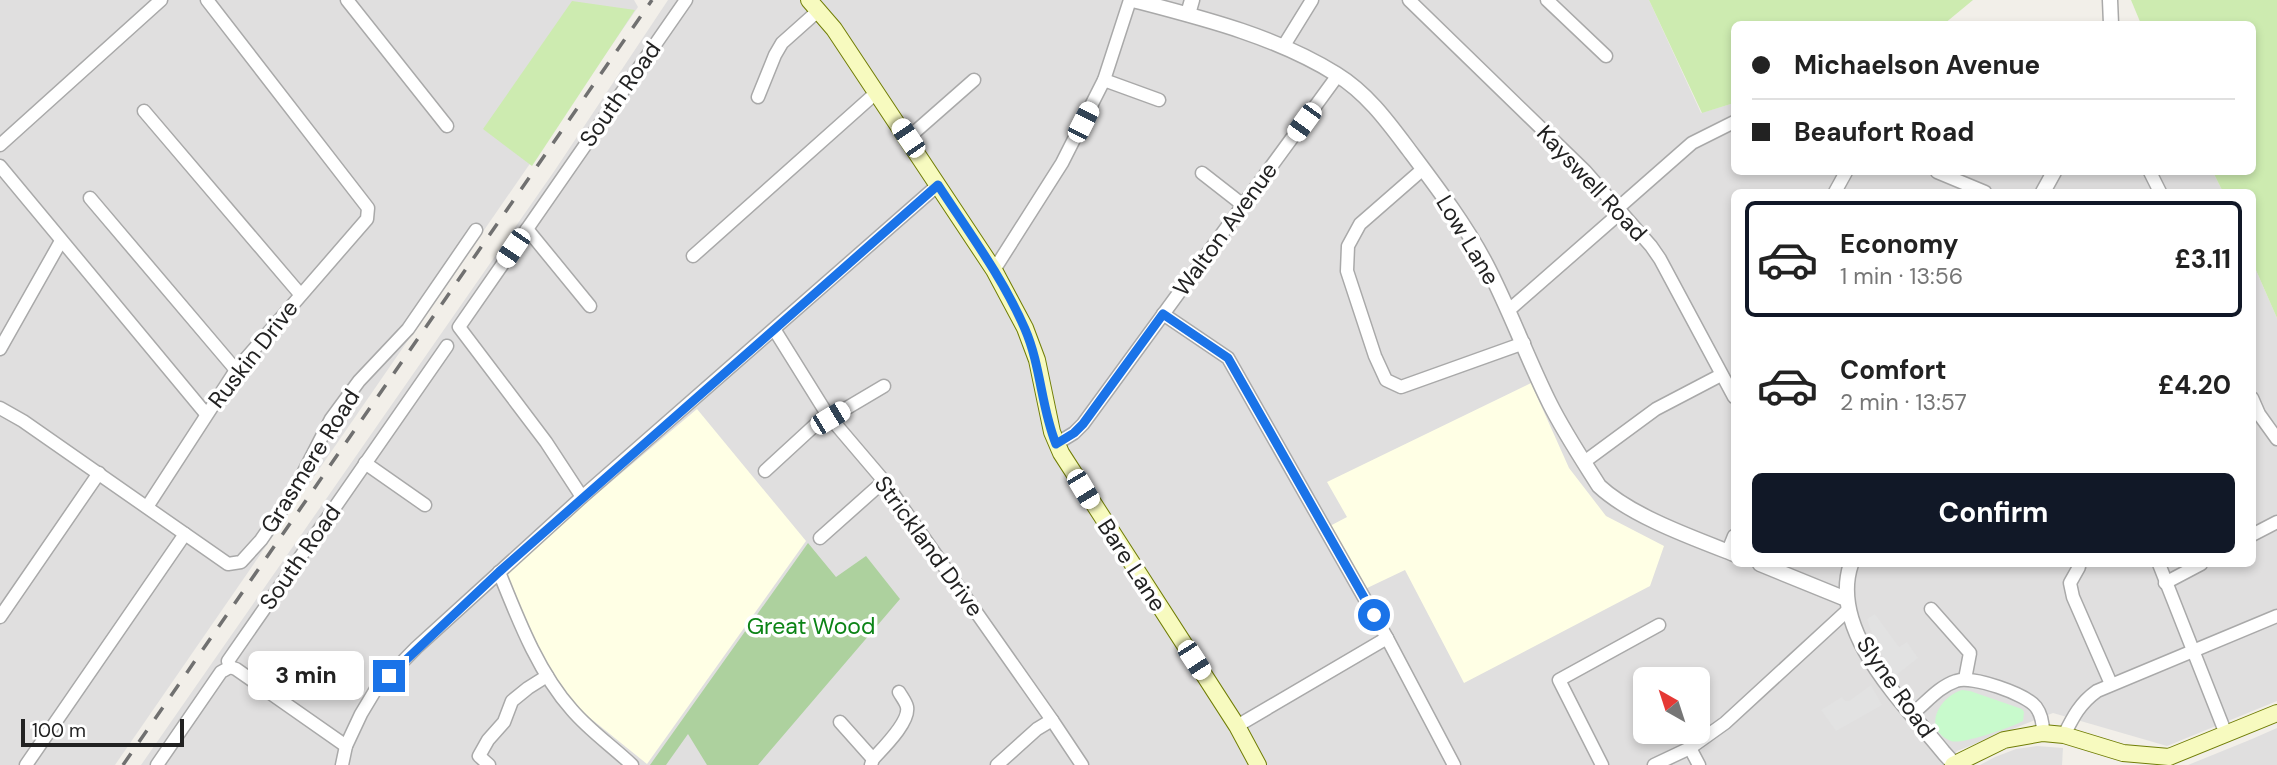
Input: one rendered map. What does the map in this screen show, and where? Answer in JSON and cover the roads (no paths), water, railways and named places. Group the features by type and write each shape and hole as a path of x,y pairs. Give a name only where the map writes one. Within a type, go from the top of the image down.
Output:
{"main road":[{"name":"Bare Lane","path":"814,5 877,92 994,270 1025,328 1037,360 1056,444 1237,726 1258,765"},
{"path":"1954,764 2004,740 2043,733 2064,735 2123,753 2170,761 2277,713"}],"street":[{"path":"0,145 161,0"},
{"name":"Ruskin Drive","path":"146,507 236,370 367,219 368,208 207,0"},
{"path":"347,0 447,126"},
{"name":"South Road","path":"582,497 546,442 459,327 686,0"},
{"path":"994,270 1062,163 1104,80 1132,0"},
{"name":"Low Lane","path":"1132,0 1190,7 1283,47 1338,75 1361,92 1423,169 1485,261 1550,404 1600,486 1610,495 1663,524 1731,552"},
{"path":"1283,47 1312,0"},
{"name":"Kayswell Road","path":"1409,0 1585,171 1620,210 1660,259 1731,392"},
{"path":"1547,0 1606,56"},
{"path":"2110,0 2110,21"},
{"path":"758,97 782,43 814,5"},
{"name":"Walton Avenue","path":"1056,444 1083,424 1338,75"},
{"path":"908,138 974,80"},
{"path":"1104,80 1159,100"},
{"path":"693,256 877,92"},
{"path":"144,111 300,294"},
{"path":"1509,310 1692,143 1731,124"},
{"path":"0,166 206,414"},
{"path":"1423,169 1360,224 1348,246 1347,271 1375,356 1386,380 1401,387 1431,379 1524,343"},
{"path":"1202,173 1243,205"},
{"path":"1944,175 1978,189"},
{"path":"342,765 346,746 376,689 416,648 582,497 938,185"},
{"path":"90,198 236,370"},
{"path":"527,229 590,306"},
{"name":"Grasmere Road","path":"0,408 99,473 228,564 241,562 261,540 293,493 331,419 359,381 408,329 476,230"},
{"path":"0,349 61,241"},
{"path":"1163,314 1228,358 1387,638 1454,765"},
{"name":"Strickland Drive","path":"774,329 829,416 884,481 1082,765"},
{"name":"South Road","path":"156,765 221,672 230,667 228,661 447,346"},
{"path":"1584,462 1656,409 1721,375"},
{"path":"765,471 829,416 884,386"},
{"path":"2256,416 2277,439"},
{"path":"365,463 425,505"},
{"path":"0,617 99,473"},
{"path":"820,538 884,481"},
{"path":"2256,534 2277,522"},
{"path":"26,765 185,534"},
{"path":"1767,567 1847,604"},
{"path":"1654,765 1690,748 1725,723 1847,604 1851,567"},
{"path":"2079,567 2070,583 2073,597 2111,684"},
{"path":"2160,567 2226,734"},
{"path":"2165,583 2195,567"},
{"path":"499,572 547,676 570,708 594,734 632,765"},
{"name":"Slyne Road","path":"1847,604 1870,658 1954,764"},
{"path":"1931,609 1970,653 1965,679"},
{"path":"2064,735 2081,704 2097,691 2277,616"},
{"path":"1602,765 1559,680 1659,625"},
{"path":"1237,726 1387,638"},
{"path":"230,667 346,746"},
{"path":"488,765 479,756 488,740 504,722 512,701 547,676"},
{"path":"1912,714 1946,685 1965,679 1975,680 2031,701 2040,713 2043,733"},
{"path":"840,722 872,762 900,727 906,715 907,706 899,692"},
{"path":"997,765 1037,729 1052,720"},
{"path":"1690,748 1699,765"}],"railway":[{"path":"123,765 652,0"}],"park label":[{"name":"Great Wood","path":"811,626"}]}
